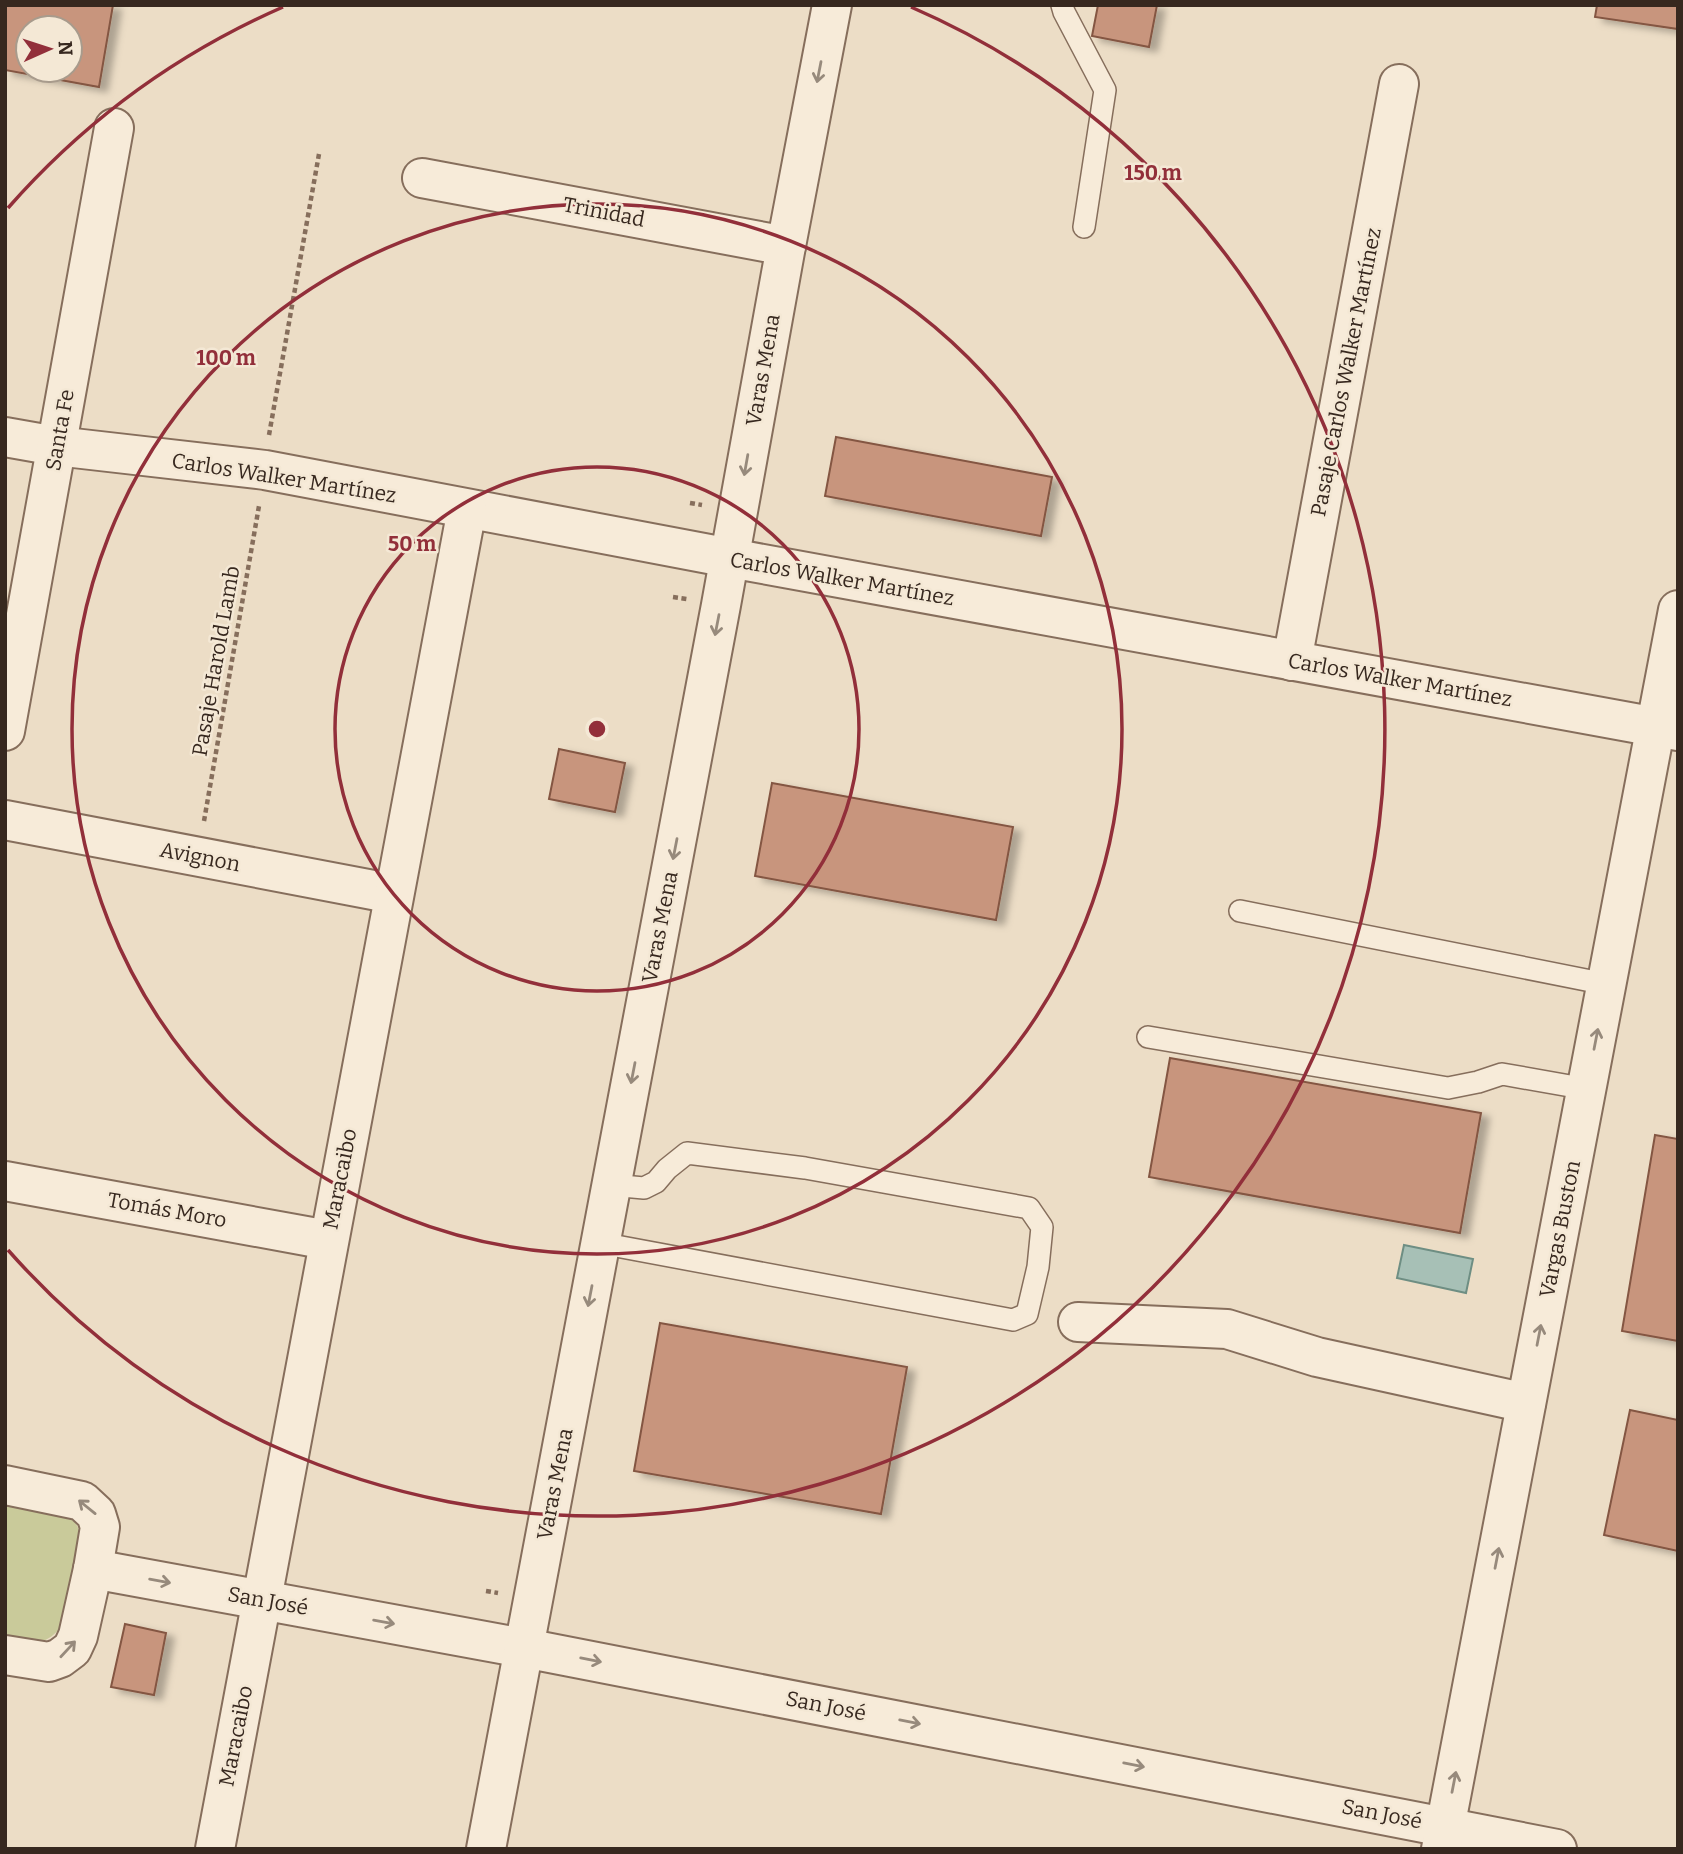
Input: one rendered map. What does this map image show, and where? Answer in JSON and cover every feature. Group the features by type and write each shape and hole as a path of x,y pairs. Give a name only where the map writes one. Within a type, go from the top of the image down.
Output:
{"street":[{"name":"Varas Mena","path":"486,1849 832,5"},
{"name":"Pasaje Carlos Walker Martínez","path":"1292,661 1399,84"},
{"name":"Santa Fe","path":"5,731 114,128"},
{"name":"Trinidad","path":"422,178 786,246"},
{"name":"Carlos Walker Martínez","path":"5,437 56,446 267,453 467,509 1667,729"},
{"name":"Maracaibo","path":"215,1849 467,509"},
{"name":"Vargas Buston","path":"1443,1838 1606,984 1667,729 1678,610"},
{"name":"Avignon","path":"5,820 394,894"},
{"name":"Tomás Moro","path":"5,1181 328,1240"},
{"path":"1078,1322 1227,1329 1317,1357 1526,1403"},
{"path":"5,1485 82,1501 96,1514 100,1527 78,1636 72,1649 49,1662 5,1655"},
{"name":"San José","path":"93,1569 524,1648 1443,1838 1557,1849"}],"lane":[{"path":"1062,5 1105,90 1084,227"},
{"path":"1240,911 1606,984"},
{"path":"1148,1037 1448,1088 1502,1074 1587,1089"},
{"path":"600,1243 1013,1320 1027,1314 1038,1267 1042,1227 1029,1208 805,1168 687,1153 656,1182 644,1188 611,1185"}],"path":[{"name":"Pasaje Harold Lamb","path":"197,856 319,154"}],"green space":[{"path":"5,1505 61,1515 73,1521 79,1530 62,1626 43,1641 5,1638"}],"shaded area":[{"path":"1404,1245 1473,1259 1466,1293 1397,1278"}],"building":[{"path":"5,5 113,5 99,87 82,84 84,14 14,14 14,72 5,70"},
{"path":"1098,5 1157,5 1149,47 1092,36"},
{"path":"1597,5 1678,5 1678,29 1595,17"},
{"path":"836,437 1052,477 1041,536 825,496"},
{"path":"559,749 625,763 615,812 549,799"},
{"path":"772,783 1013,827 996,920 755,876"},
{"path":"1170,1058 1481,1113 1460,1233 1149,1177"},
{"path":"1655,1135 1678,1139 1678,1341 1622,1331"},
{"path":"660,1323 907,1367 881,1514 634,1471"},
{"path":"1630,1410 1678,1420 1678,1551 1604,1535"},
{"path":"125,1624 166,1633 154,1695 111,1687"}]}
